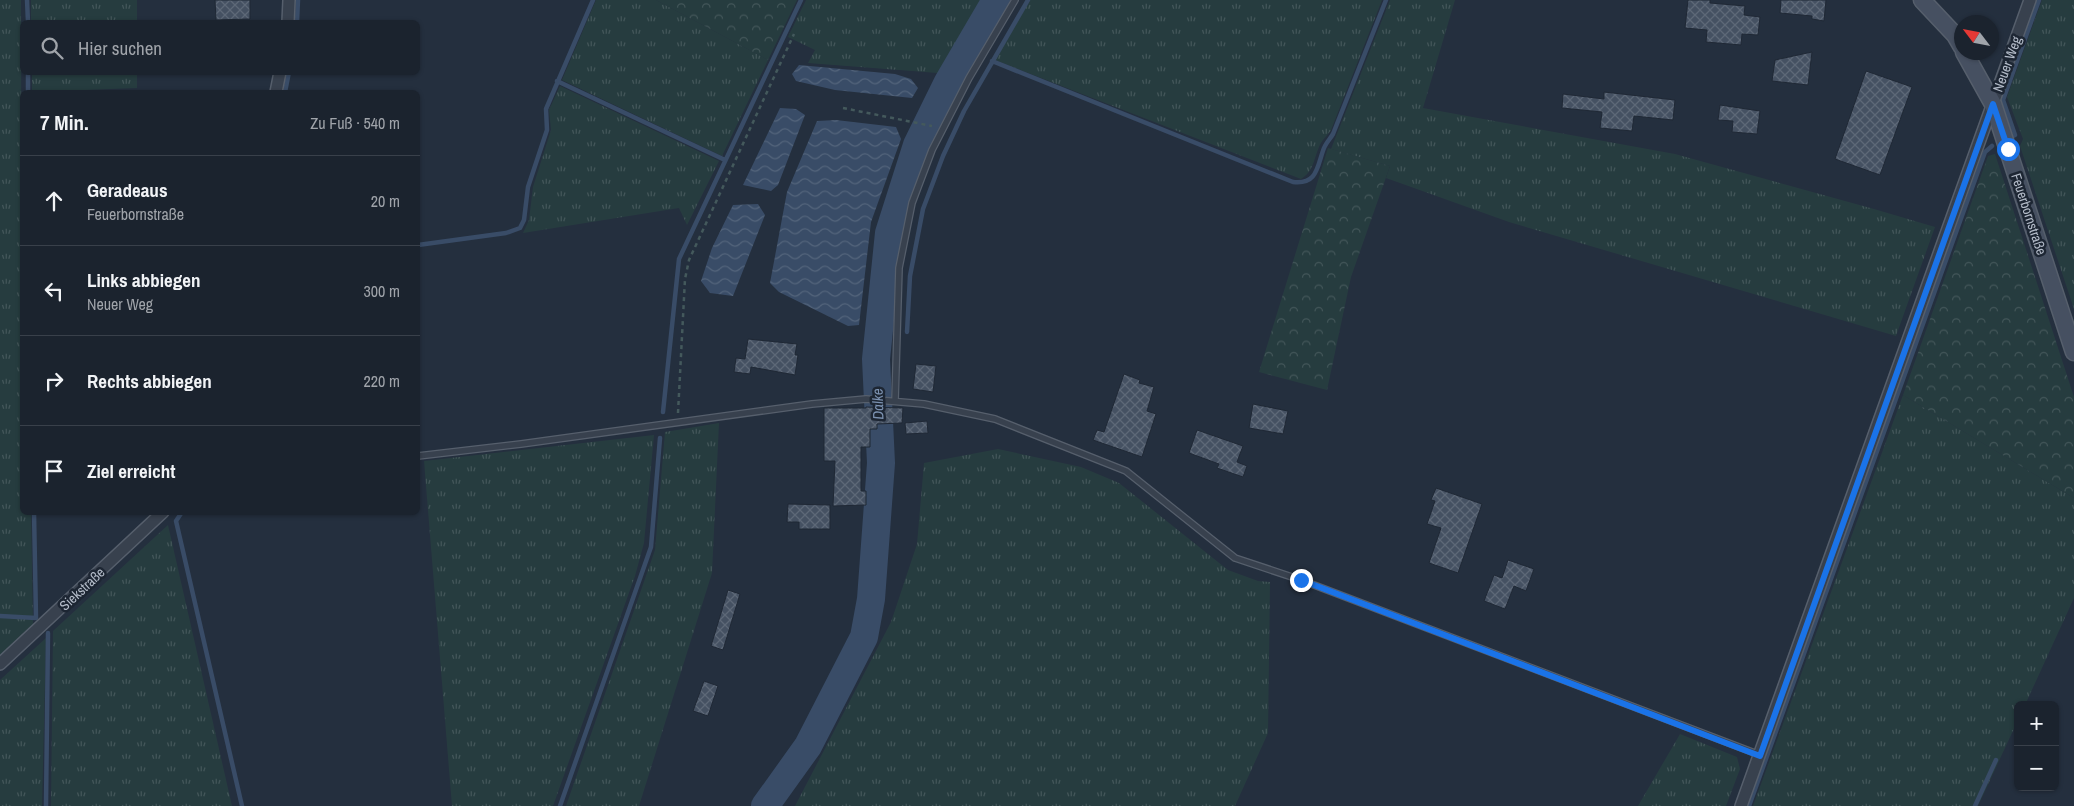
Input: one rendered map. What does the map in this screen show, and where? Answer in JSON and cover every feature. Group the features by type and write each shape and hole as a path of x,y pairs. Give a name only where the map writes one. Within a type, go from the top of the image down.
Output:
{"street":[{"path":"288,20 289,0"},
{"path":"1922,0 1954,35"},
{"name":"Neuer Weg","path":"1741,806 2030,0"},
{"name":"Feuerbornstraße","path":"1968,60 1993,104 2074,352"},
{"path":"276,90 279,75"},
{"name":"Siekstraße","path":"0,664 160,515"}],"lane":[{"path":"895,401 899,268 912,203 940,135 969,78 1015,0"},
{"path":"420,456 521,444 812,404 866,399 884,399 924,404 995,419 1126,471 1235,558 1301,580 1760,756"}],"path":[{"path":"678,423 685,279 689,260 794,34"},
{"path":"843,108 934,126"}],"green space":[{"path":"0,0 21,0 20,515 31,515 33,624 0,655"},
{"path":"31,0 137,0 137,20 31,20"},
{"path":"596,0 656,0 768,60 722,156 562,80"},
{"path":"656,0 797,0 768,60"},
{"path":"806,0 983,0 938,73 808,63 815,50 788,37"},
{"path":"1030,0 1382,0 1331,130 1320,145 1311,169 1301,179 995,60"},
{"path":"1390,0 1455,0 1423,108 1675,154 1935,227 1896,336 1509,222 1386,178 1390,166 1331,149"},
{"path":"2042,0 2074,0 2074,309 2020,146 2023,139 2007,97"},
{"path":"32,75 137,75 137,88 32,90"},
{"path":"560,86 719,161 687,225 679,208 523,233 529,220 533,187 551,130 549,110"},
{"path":"1328,148 1390,166 1351,277 1327,390 1259,372"},
{"path":"1995,154 2074,397 2074,498 1903,395 1988,156"},
{"path":"1903,395 2074,498 2074,598 2027,701 2014,701 2014,729 1978,806 1753,806"},
{"path":"719,423 712,573 639,806 566,806 655,550 665,432"},
{"path":"654,435 644,543 635,576 553,806 452,806 424,461"},
{"path":"998,449 1081,467 1119,483 1228,570 1258,581 1270,582 1268,733 1235,806 795,806 891,622 917,544 924,463"},
{"path":"168,525 232,806 51,806 53,631"},
{"path":"46,638 42,806 0,806 0,680"},
{"path":"1680,734 1737,757 1740,769 1726,806 1638,806"}],"water":[{"path":"799,65 895,74 911,79 918,88 912,98 835,90 796,81 792,74"},
{"path":"780,108 796,109 805,115 778,185 771,191 743,185"},
{"path":"836,120 896,127 901,139 871,222 859,325 848,326 779,292 770,283 787,192 817,121"},
{"path":"758,204 765,215 733,296 710,293 701,281 712,248 733,205"}],"building":[{"path":"215,0 250,0 250,19 216,20"},
{"path":"1688,0 1710,0 1710,3 1745,6 1744,15 1760,17 1758,35 1742,34 1741,45 1706,42 1707,30 1685,28"},
{"path":"1781,0 1826,0 1824,21 1812,19 1812,16 1780,13"},
{"path":"1812,52 1808,85 1772,81 1775,60"},
{"path":"1866,71 1912,87 1880,175 1835,159"},
{"path":"1604,92 1675,100 1673,120 1634,116 1632,131 1600,128 1602,112 1562,108 1563,94 1604,99"},
{"path":"1720,105 1760,111 1757,134 1732,132 1733,121 1718,120"},
{"path":"748,339 797,344 795,355 798,355 795,375 751,367 750,374 734,372 736,358 745,359"},
{"path":"916,364 936,366 933,392 913,389"},
{"path":"1124,374 1140,380 1139,383 1154,387 1147,411 1156,414 1142,457 1093,440 1097,430 1104,432"},
{"path":"1253,404 1288,411 1283,434 1249,428"},
{"path":"824,408 903,408 902,423 877,424 877,429 870,429 870,447 861,447 861,491 866,491 866,505 833,506 835,461 824,461"},
{"path":"927,421 928,433 906,434 905,423"},
{"path":"1197,430 1243,446 1237,462 1247,466 1243,477 1217,468 1219,464 1189,453"},
{"path":"1436,488 1482,504 1458,573 1429,563 1441,528 1427,524 1435,501 1431,500"},
{"path":"788,504 830,505 830,529 799,529 799,522 787,522"},
{"path":"1508,560 1534,569 1526,591 1514,586 1505,609 1484,601 1494,575 1502,578"},
{"path":"728,590 740,594 723,650 711,646"},
{"path":"704,681 718,686 708,716 693,711"}],"waterway":[{"path":"27,0 28,20"},
{"path":"297,20 298,0"},
{"path":"420,245 506,233 520,228 524,220 528,187 547,130 546,109 593,0"},
{"path":"663,412 679,259 801,0"},
{"name":"Dalke","path":"765,806 808,746 864,637 871,599 881,463 876,359 889,233 917,145 948,82 996,0"},
{"path":"907,332 910,276 923,209 943,156 964,111 1028,0"},
{"path":"992,61 1293,182 1301,182 1312,177 1318,167 1324,148 1333,134 1386,0"},
{"path":"2011,137 2015,135 2003,100 2039,0"},
{"path":"28,75 28,90"},
{"path":"285,90 288,75"},
{"path":"557,81 725,160"},
{"path":"1749,806 1985,152 1992,146"},
{"path":"560,806 651,547 660,438"},
{"path":"0,616 36,618 34,515"},
{"path":"180,515 176,521 242,806"},
{"path":"46,806 48,633"},
{"path":"1975,806 1996,760"}],"route":[{"path":"1301,580 1760,756 1993,104 2008,149"}]}
